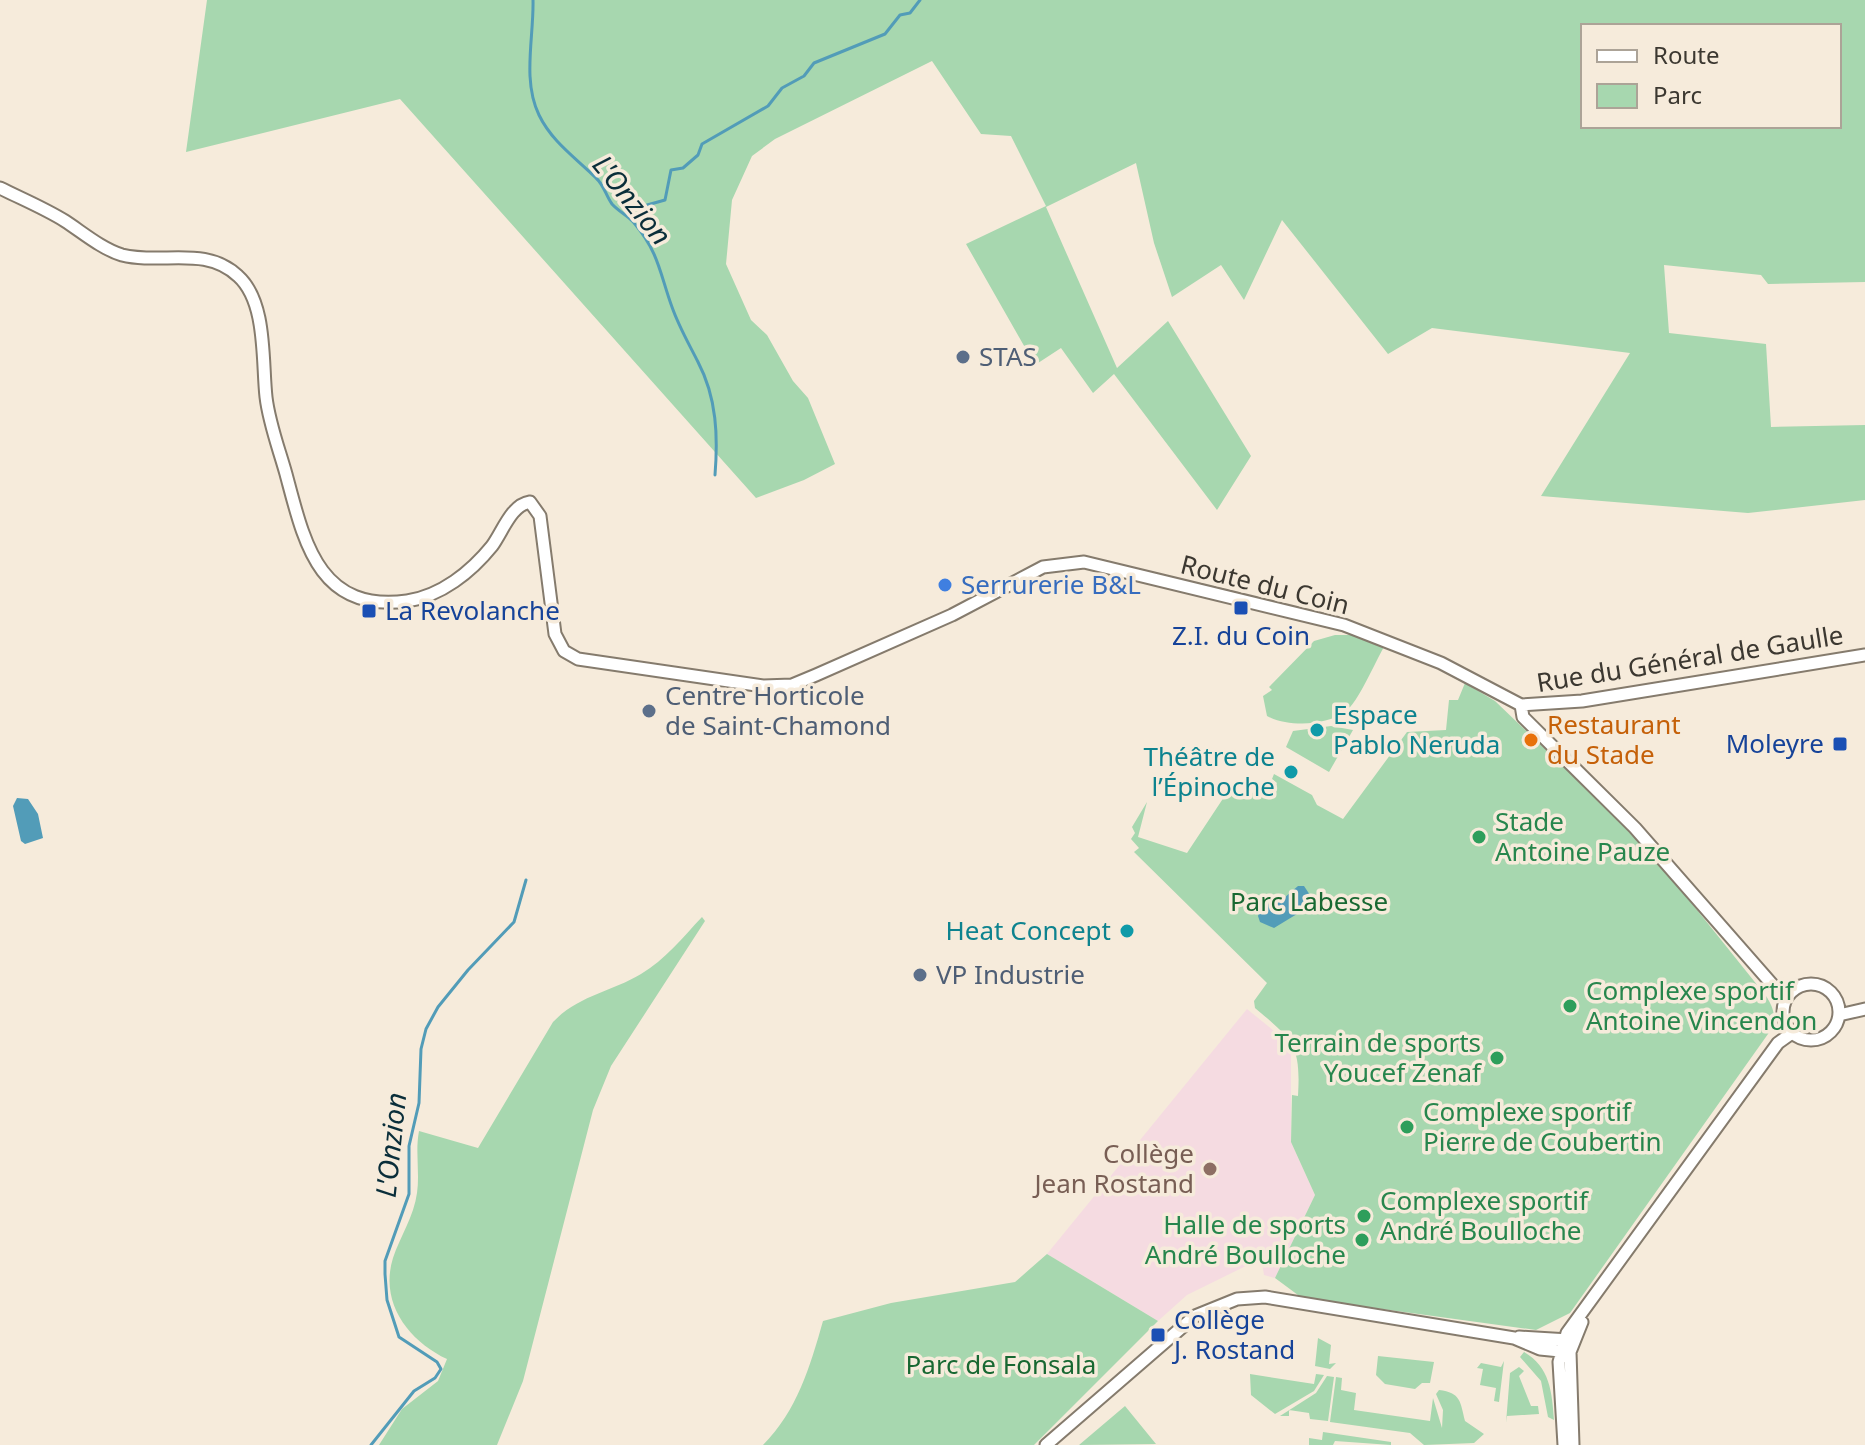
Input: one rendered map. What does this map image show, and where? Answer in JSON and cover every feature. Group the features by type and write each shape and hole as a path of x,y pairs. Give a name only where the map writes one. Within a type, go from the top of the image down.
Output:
{"main road":[{"name":"Route du Coin","path":"0,188 122,255 196,257 217,261 239,276 254,297 267,403 300,527 318,568 342,590 374,600 407,601 433,593 458,579 483,557 519,506 530,502 540,516 559,644 578,659 613,666 763,686 792,685 952,615 1043,567 1084,562 1344,625 1450,667 1521,705 1523,717 1598,788 1785,999"},
{"name":"Rue du Général de Gaulle","path":"1521,705 1582,701 1865,655"},
{"path":"1802,985 1820,985 1835,997 1839,1015 1829,1034 1816,1040 1800,1039 1783,1019 1785,999 1802,985"},
{"path":"1839,1015 1865,1009"},
{"path":"1564,1445 1567,1346 1587,1310 1778,1043 1792,1033"},
{"path":"1046,1445 1195,1316 1237,1299 1265,1297 1567,1346"},
{"path":"1567,1346 1573,1445"}],"shaded area":[{"name":"Collège Jean Rostand","path":"1247,1009 1284,1039 1291,1050 1291,1142 1315,1195 1275,1278 1264,1275 1262,1263 1256,1261 1187,1295 1158,1321 1047,1254"}],"green space":[{"path":"207,0 1865,0 1865,282 1768,284 1761,275 1664,265 1669,333 1766,344 1771,427 1865,425 1865,500 1748,513 1541,496 1630,353 1432,328 1388,354 1282,220 1244,300 1221,265 1172,297 1154,243 1136,163 1046,207 1117,368 1168,321 1251,456 1217,510 1114,374 1093,393 1061,348 1035,365 966,244 1046,206 1011,136 981,134 932,61 775,139 752,156 732,200 726,264 751,320 767,335 793,381 808,398 835,464 804,480 756,498 400,99 186,152"},
{"path":"1335,635 1351,635 1384,647 1350,707 1337,717 1317,722 1285,722 1267,716 1263,696 1272,690 1269,687 1314,641"},
{"name":"Complexe sportif Antoine Vincendon","path":"1465,683 1495,701 1645,845 1766,996 1774,1015 1768,1034 1570,1313 1536,1330 1302,1298 1275,1278 1315,1195 1291,1142 1292,1095 1298,1096 1299,1079 1296,1054 1286,1036 1255,1008 1254,1001 1267,983 1134,852 1139,848 1131,839 1135,833 1132,827 1147,802 1138,837 1187,853 1230,788 1239,795 1243,792 1270,794 1277,783 1272,779 1274,774 1312,795 1317,805 1343,819 1407,732 1446,730 1449,700 1458,700"},
{"path":"1331,726 1353,730 1329,772 1286,747 1293,731"},
{"path":"702,917 705,921 611,1066 593,1110 523,1381 497,1445 379,1445 402,1409 438,1381 447,1359 421,1342 400,1319 390,1290 393,1258 417,1193 419,1131 478,1148 553,1022 574,1006 650,968"},
{"name":"Parc de Fonsala","path":"1047,1254 1158,1321 1034,1445 763,1445 793,1403 823,1321 891,1303 1015,1282"},
{"path":"1318,1338 1331,1345 1329,1364 1336,1363 1330,1369 1315,1366"},
{"path":"1524,1352 1539,1365 1548,1381 1554,1420 1548,1417 1541,1381 1520,1357"},
{"path":"1378,1356 1434,1362 1430,1383 1422,1383 1415,1389 1385,1384 1376,1375"},
{"path":"1504,1361 1499,1402 1494,1401 1496,1388 1480,1385 1483,1369 1477,1368 1481,1363 1501,1367"},
{"path":"1519,1367 1524,1371 1519,1376 1531,1406 1538,1406 1539,1414 1507,1416 1506,1423 1510,1373"},
{"path":"1250,1374 1314,1384 1316,1374 1324,1375 1314,1391 1275,1414 1251,1395"},
{"path":"1327,1376 1334,1377 1328,1421 1310,1419 1309,1413 1289,1410 1316,1393"},
{"path":"1336,1377 1342,1378 1341,1390 1356,1393 1354,1410 1430,1421 1433,1398 1442,1428 1443,1410 1436,1394 1439,1390 1452,1393 1460,1403 1465,1421 1484,1434 1474,1443 1424,1445 1410,1433 1330,1422"},
{"path":"1125,1406 1156,1444 1079,1445"},
{"path":"1323,1432 1391,1442 1391,1445 1335,1441 1333,1445 1309,1445 1309,1438 1322,1440"}],"water":[{"path":"17,798 28,799 38,814 43,838 25,844 21,841 13,806"},
{"path":"1298,886 1304,886 1310,895 1297,914 1274,928 1260,922 1261,907 1284,898"}],"waterway":[{"name":"L'Onzion","path":"533,0 530,73 534,102 544,125 557,142 599,181 612,204 635,224 654,254 675,314 704,376 713,404 715,475"},
{"path":"633,220 647,205 665,200 671,170 683,168 698,155 702,144 768,106 782,88 804,76 814,63 885,34 900,15 910,13 920,0"},
{"name":"L'Onzion","path":"371,1445 414,1391 435,1378 441,1369 437,1362 399,1337 387,1300 385,1274 385,1261 409,1194 409,1146 419,1103 421,1049 426,1029 438,1007 468,970 514,922 526,880"}],"place":[{"name":"STAS","path":"963,357"},
{"name":"Serrurerie B&L","path":"945,585"},
{"name":"Z.I. du Coin","path":"1241,608"},
{"name":"La Revolanche","path":"369,611"},
{"name":"Centre Horticole de Saint-Chamond","path":"649,711"},
{"name":"Espace Pablo Neruda","path":"1317,730"},
{"name":"Restaurant du Stade","path":"1531,740"},
{"name":"Moleyre","path":"1840,744"},
{"name":"Théâtre de l’Épinoche","path":"1291,772"},
{"name":"Stade Antoine Pauze","path":"1479,837"},
{"name":"Heat Concept","path":"1127,931"},
{"name":"VP Industrie","path":"920,975"},
{"name":"Complexe sportif Antoine Vincendon","path":"1570,1006"},
{"name":"Terrain de sports Youcef Zenaf","path":"1497,1058"},
{"name":"Complexe sportif Pierre de Coubertin","path":"1407,1127"},
{"name":"Collège Jean Rostand","path":"1210,1169"},
{"name":"Complexe sportif André Boulloche","path":"1364,1216"},
{"name":"Halle de sports André Boulloche","path":"1362,1240"},
{"name":"Collège J. Rostand","path":"1158,1335"}],"park label":[{"name":"Parc Labesse","path":"1309,902"}]}
